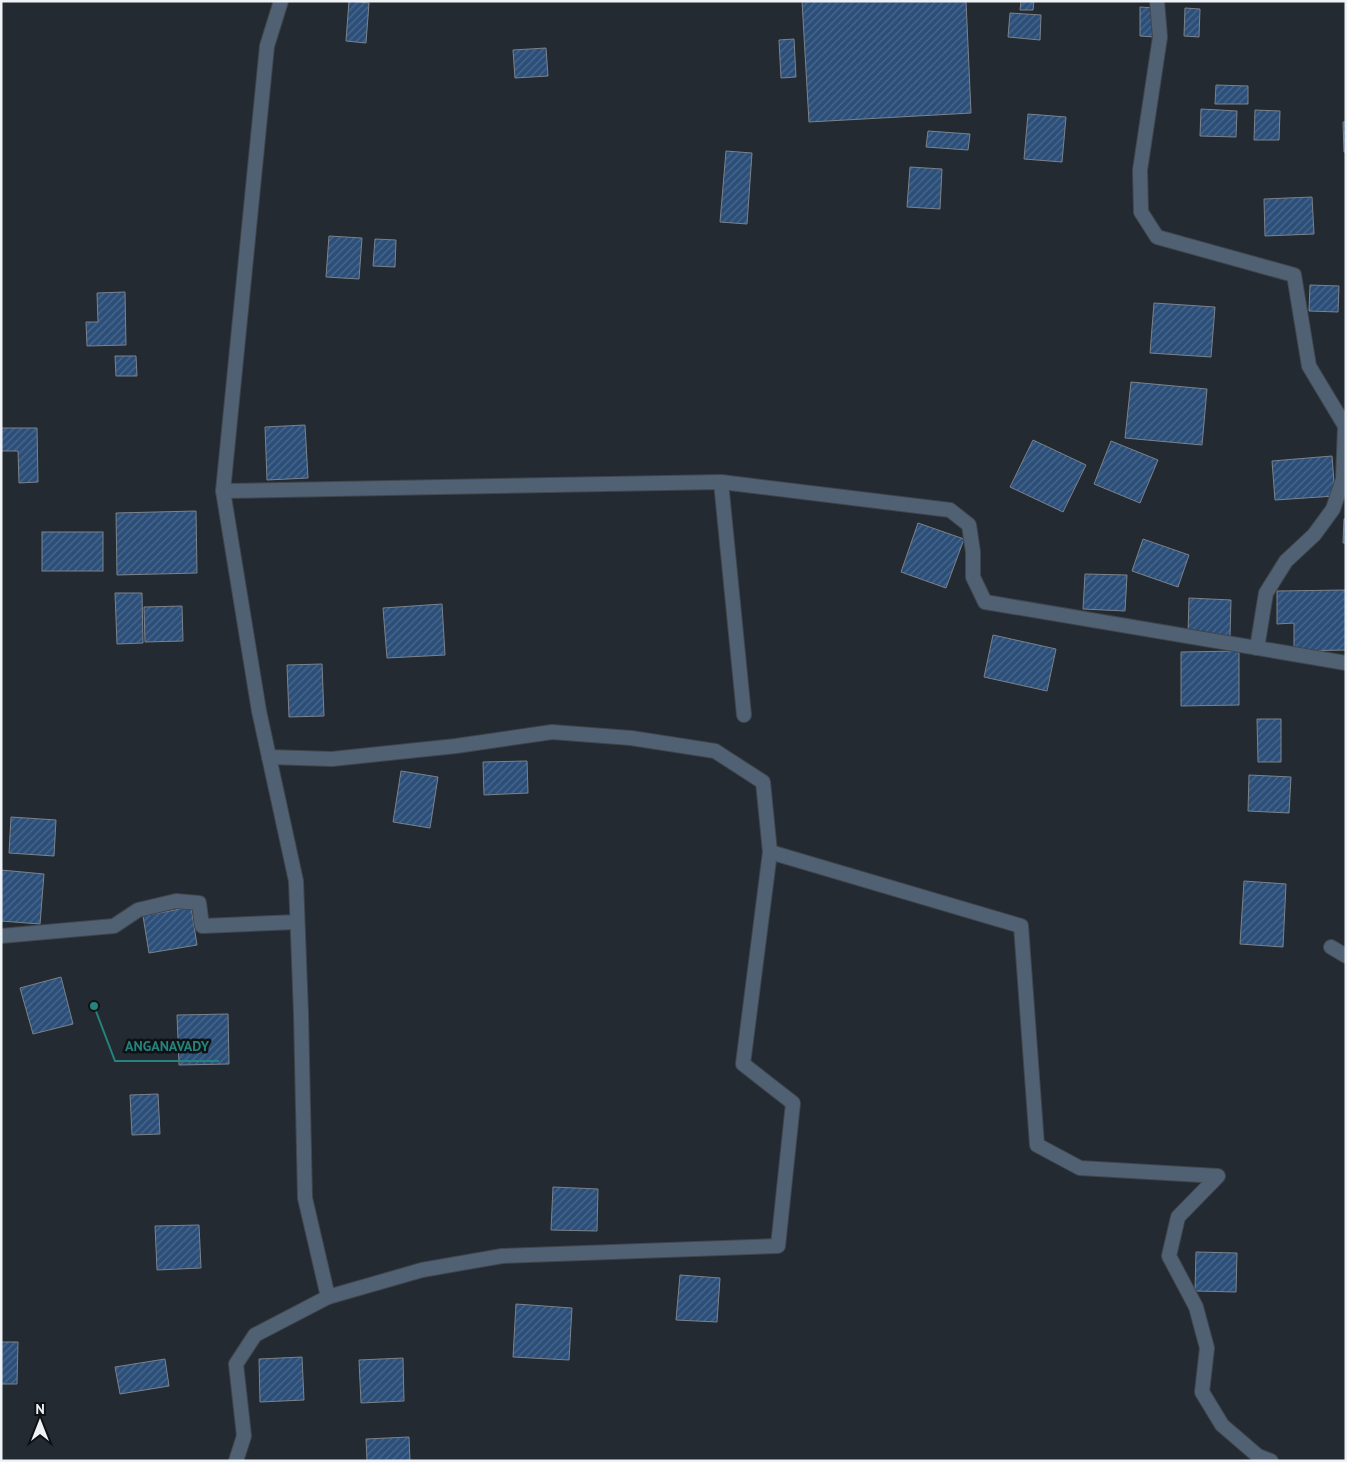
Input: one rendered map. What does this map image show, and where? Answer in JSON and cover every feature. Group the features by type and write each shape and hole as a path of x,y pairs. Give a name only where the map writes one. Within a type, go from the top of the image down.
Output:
{"street":[{"path":"281,1 268,46 223,491 259,711 296,881 305,1198 328,1298"},
{"path":"1157,1 1160,37 1140,170 1141,212 1157,237 1294,275 1309,366 1345,426 1343,479 1333,509 1314,535 1286,561 1266,593 1257,648"},
{"path":"223,491 721,482 950,510 969,525 973,552 973,577 985,602 1346,663"},
{"path":"721,482 744,715"},
{"path":"236,1461 244,1436 236,1364 255,1335 328,1298 422,1270 502,1256 778,1246 793,1103 744,1064 770,852 763,782 715,751 631,738 552,732 456,746 332,759 269,757"},
{"path":"770,852 1021,926 1036,1145 1080,1168 1218,1176 1178,1217 1169,1256 1196,1307 1207,1348 1202,1392 1222,1425 1258,1456 1271,1461"},
{"path":"1,936 114,926 138,910 176,901 199,903 202,926 297,922"},
{"path":"1331,947 1346,956"}],"building":[{"path":"349,1 369,3 366,43 346,41"},
{"path":"802,1 966,1 971,113 809,122"},
{"path":"1021,1 1034,1 1033,10 1020,10"},
{"path":"1140,7 1155,8 1154,37 1140,36"},
{"path":"1185,8 1200,9 1199,37 1184,36"},
{"path":"1010,13 1041,15 1040,40 1008,37"},
{"path":"794,39 796,77 781,78 779,40"},
{"path":"546,48 548,76 515,78 513,50"},
{"path":"1216,85 1248,86 1248,104 1215,104"},
{"path":"1201,109 1237,111 1236,137 1200,136"},
{"path":"1255,110 1280,111 1279,140 1254,140"},
{"path":"1028,114 1066,117 1062,162 1024,159"},
{"path":"1343,122 1346,122 1346,152 1344,152"},
{"path":"928,131 970,134 968,150 926,147"},
{"path":"726,151 752,153 747,224 720,222"},
{"path":"910,167 942,169 940,209 907,207"},
{"path":"1312,197 1314,234 1265,236 1264,199"},
{"path":"329,236 362,238 359,279 326,277"},
{"path":"375,239 396,240 395,267 373,266"},
{"path":"1310,285 1339,286 1338,312 1309,311"},
{"path":"125,292 126,345 87,346 86,322 98,322 97,293"},
{"path":"1154,303 1215,307 1211,357 1150,353"},
{"path":"115,356 136,356 137,376 116,376"},
{"path":"1131,382 1207,389 1202,445 1125,438"},
{"path":"305,425 308,478 267,480 265,427"},
{"path":"1,428 37,428 38,482 19,483 18,451 1,451"},
{"path":"1033,440 1086,465 1063,512 1010,487"},
{"path":"1111,441 1158,460 1140,503 1094,484"},
{"path":"1332,456 1335,496 1275,500 1272,461"},
{"path":"196,511 197,573 117,575 116,513"},
{"path":"1344,519 1346,519 1346,543 1343,543"},
{"path":"918,523 964,539 946,588 901,572"},
{"path":"42,532 103,532 103,571 42,571"},
{"path":"1143,539 1189,555 1178,587 1132,571"},
{"path":"1085,574 1127,575 1125,611 1083,609"},
{"path":"1346,590 1346,650 1294,651 1294,623 1277,624 1277,591"},
{"path":"115,593 142,593 143,643 117,644"},
{"path":"1189,598 1231,600 1230,636 1188,634"},
{"path":"442,604 445,655 387,658 383,608"},
{"path":"182,606 183,641 145,642 144,607"},
{"path":"993,635 1056,649 1047,691 984,677"},
{"path":"1239,651 1239,705 1181,706 1181,652"},
{"path":"322,664 324,716 289,717 287,665"},
{"path":"1257,719 1281,719 1281,762 1258,762"},
{"path":"527,761 528,793 484,795 483,762"},
{"path":"401,771 438,777 430,828 393,822"},
{"path":"1249,775 1291,777 1289,813 1248,811"},
{"path":"11,817 56,820 54,856 9,853"},
{"path":"1,870 44,874 40,924 1,921"},
{"path":"1244,881 1286,884 1283,947 1240,944"},
{"path":"191,907 197,945 149,953 143,916"},
{"path":"61,977 73,1024 33,1034 20,988"},
{"path":"228,1014 229,1064 179,1065 177,1015"},
{"path":"158,1094 160,1134 132,1135 130,1095"},
{"path":"553,1187 598,1189 597,1231 551,1230"},
{"path":"199,1225 201,1268 157,1270 155,1226"},
{"path":"1196,1252 1237,1253 1236,1292 1195,1291"},
{"path":"680,1275 720,1278 717,1322 676,1320"},
{"path":"516,1304 572,1308 569,1360 513,1357"},
{"path":"1,1342 18,1342 17,1384 1,1384"},
{"path":"302,1357 304,1400 260,1402 259,1359"},
{"path":"403,1358 404,1401 361,1403 359,1360"},
{"path":"165,1359 169,1386 120,1394 115,1367"},
{"path":"409,1437 410,1461 367,1461 366,1439"}],"place":[{"name":"ANGANAVADY","path":"94,1006"}]}
